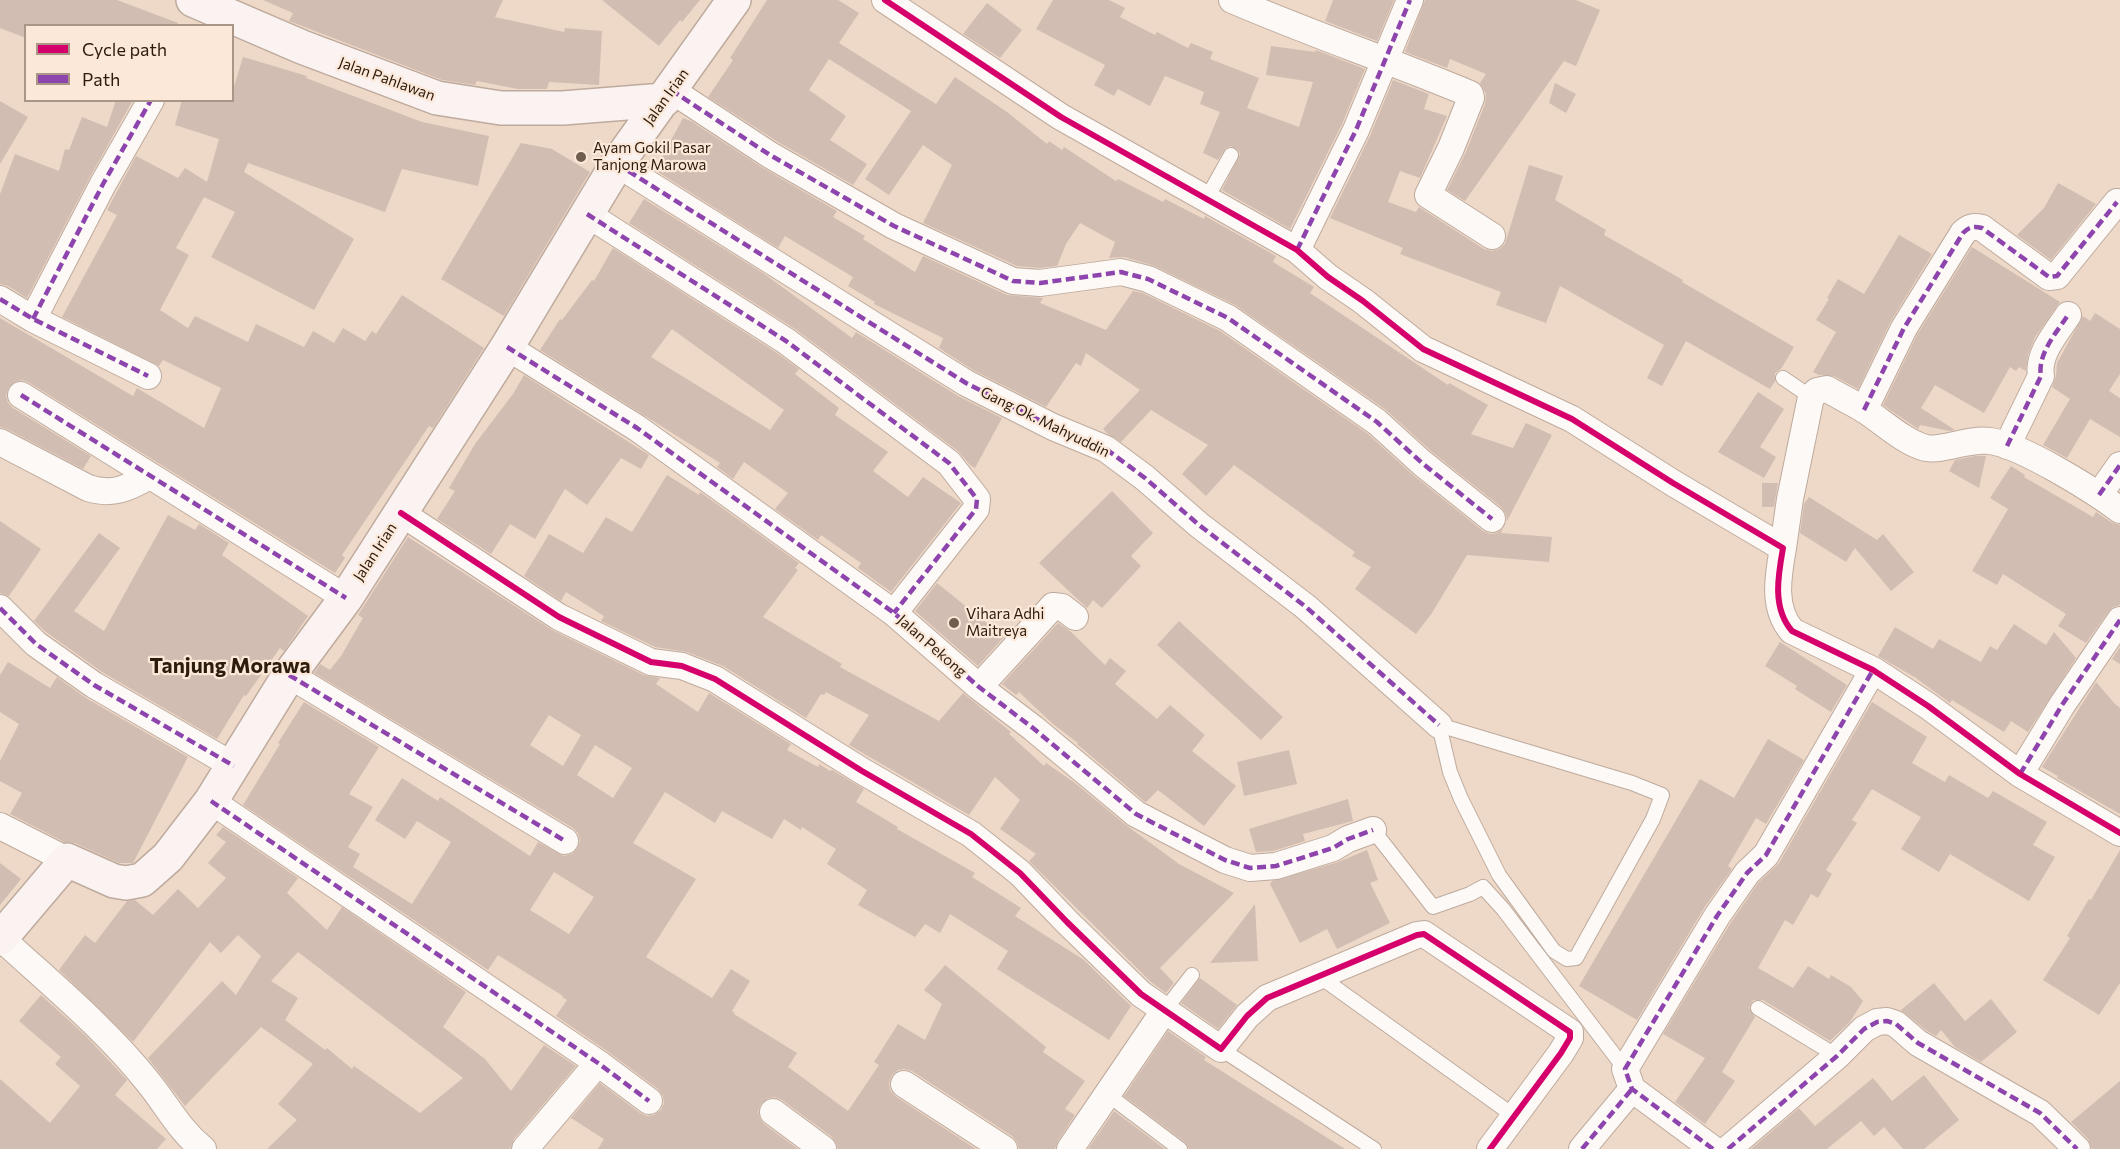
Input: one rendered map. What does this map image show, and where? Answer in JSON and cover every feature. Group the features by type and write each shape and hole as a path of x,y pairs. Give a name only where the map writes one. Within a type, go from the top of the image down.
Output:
{"main road":[{"name":"Jalan Pahlawan","path":"194,0 302,47 437,98 501,108 563,108 667,95"},
{"name":"Jalan Irian","path":"67,861 114,881 126,883 142,880 168,857 212,801 289,675 346,598 507,347 617,164 734,0"},
{"path":"1,938 67,861"}],"street":[{"path":"885,0 1060,117 1297,250 1328,277 1363,301 1423,349 1572,419 1783,548"},
{"path":"1233,0 1291,25 1385,59 1470,94 1471,98 1455,138 1428,195 1492,236"},
{"path":"1297,250 1356,130 1410,0"},
{"path":"667,95 894,226 1013,281 1040,283 1121,272 1148,279 1228,318 1377,422 1422,464 1492,519"},
{"path":"33,319 103,184 150,102"},
{"name":"Gang Ok. Mahyuddin","path":"617,164 966,383 1053,427 1106,449 1306,607 1439,725"},
{"path":"1864,410 1904,328 1968,228 1972,226 1982,228 2049,277 2053,277 2057,276 2117,202"},
{"path":"587,214 786,341 949,463 977,499 976,509 894,613"},
{"path":"0,299 33,319 148,376"},
{"path":"2007,446 2041,376 2040,367 2044,354 2068,315"},
{"name":"Jalan Pekong","path":"507,347 638,428 894,613 979,687 1034,728 1136,814 1226,860 1250,868 1276,866 1333,848 1348,839 1373,830"},
{"path":"2120,510 2099,495 2030,456 2007,446 1990,441 1962,442 1938,448 1925,447 1900,435 1864,410 1827,389 1817,391 1811,396 1790,499 1778,587 1785,622 1792,631 1873,670 1928,706 2020,774 2120,833"},
{"path":"21,395 346,598"},
{"path":"0,442 87,488 108,492 130,487 150,476"},
{"path":"2099,495 2120,465"},
{"path":"400,513 559,617 651,662 682,666 715,679 862,771 971,834 1020,873 1100,956 1141,994 1221,1049 1247,1016 1267,998 1424,934 1570,1032 1570,1038 1561,1053 1490,1149"},
{"path":"979,687 1053,606 1062,607 1075,617"},
{"path":"0,608 36,644 94,685 234,765"},
{"path":"2020,774 2062,705 2120,620"},
{"path":"1582,1149 1629,1079 1722,908 1747,873 1766,855 1873,670"},
{"path":"289,675 565,841"},
{"path":"212,801 598,1063 649,1101"},
{"path":"0,826 67,861"},
{"path":"1,938 104,1034 149,1082 187,1137 203,1149"},
{"path":"1070,1149 1164,1011"},
{"path":"1728,1149 1837,1056 1864,1029 1877,1022 1887,1021 1896,1024 1918,1043 2040,1113 2077,1149"},
{"path":"525,1149 598,1063"},
{"path":"1629,1079 1713,1149"},
{"path":"904,1084 1004,1149"},
{"path":"773,1112 823,1149"}],"lane":[{"path":"1207,198 1231,155"},
{"path":"1783,378 1811,396"},
{"path":"1439,725 1632,783 1662,795 1653,819 1576,958 1567,959 1554,951 1499,875 1454,781 1439,725"},
{"path":"1373,830 1433,907 1483,887 1503,909 1629,1079"},
{"path":"1164,1011 1192,975"},
{"path":"1319,976 1514,1116"},
{"path":"1758,1008 1837,1056"},
{"path":"1221,1049 1374,1149"},
{"path":"1107,1094 1180,1149"}],"building":[{"path":"0,0 117,0 178,23 24,24 24,37 0,28"},
{"path":"263,0 503,0 495,17 564,32 565,28 602,31 599,85 549,82 547,89 518,89 477,81 475,85 442,80 289,21 293,13"},
{"path":"602,0 700,0 659,46"},
{"path":"767,0 838,0 859,13 839,43 936,104 955,77 1007,112 1047,144 1049,141 1062,150 1064,147 1116,181 1118,179 1163,202 1165,199 1204,219 1205,216 1276,256 1273,262 1314,287 1310,293 1448,385 1449,383 1488,405 1471,434 1513,448 1526,423 1552,435 1507,521 1506,514 1501,507 1432,452 1386,410 1235,305 1152,265 1124,257 1109,258 1115,242 1080,223 1066,244 1057,266 1040,268 1017,266 923,223 952,165 923,145 889,195 865,179 911,111 829,59 809,90 846,116 830,140 867,164 853,185 778,142 708,97 733,60 730,58"},
{"path":"1053,0 1109,0 1125,8 1120,17 1155,35 1157,32 1188,48 1191,43 1213,52 1210,59 1259,78 1247,108 1299,127 1313,82 1266,75 1271,46 1315,52 1316,50 1365,69 1342,124 1290,229 1222,190 1240,154 1231,146 1226,148 1218,160 1203,153 1220,112 1200,104 1204,92 1165,76 1150,106 1118,89 1114,96 1094,85 1105,65 1036,29"},
{"path":"1333,0 1394,0 1377,41 1325,21"},
{"path":"1425,0 1576,0 1600,10 1576,66 1564,61 1465,201 1447,190 1465,154 1485,104 1486,94 1480,83 1486,74 1450,59 1447,68 1405,52"},
{"path":"987,3 1022,30 1000,58 963,34"},
{"path":"243,57 307,76 306,78 422,122 489,136 478,186 402,169 385,212 248,163 244,172 354,239 314,310 211,257 235,212 204,197 176,248 189,255 160,310 188,328 195,316 248,342 256,324 304,347 313,331 334,343 343,328 365,341 372,331 376,334 402,295 484,348 433,428 429,426 342,555 345,558 335,573 28,382 22,380 9,387 6,395 8,403 91,456 83,469 0,427 0,318 133,396 137,388 204,428 221,388 163,360 159,366 62,317 117,215 107,210 136,156 178,178 185,168 207,182 219,139 175,125 181,102 234,102 234,86"},
{"path":"1393,80 1429,94 1424,109 1447,116 1420,178 1400,171 1388,202 1416,212 1419,207 1484,249 1492,251 1505,244 1529,165 1563,176 1555,200 1606,230 1604,235 1794,347 1781,369 1775,373 1775,381 1770,389 1686,341 1662,386 1647,378 1664,345 1560,286 1546,323 1496,305 1501,292 1400,254 1403,248 1330,218 1370,136"},
{"path":"1555,83 1576,94 1566,113 1549,103"},
{"path":"0,101 28,117 0,164"},
{"path":"115,102 132,102 27,298 8,286 0,284 0,194 15,154 59,171 65,149 69,150 82,117 107,127"},
{"path":"683,118 837,211 833,217 865,236 863,239 915,272 923,256 1007,295 1043,298 1040,303 1106,330 1133,291 1143,293 1220,331 1368,434 1413,475 1483,531 1490,534 1503,529 1501,533 1552,537 1549,562 1467,555 1432,613 1416,634 1355,589 1371,567 1352,556 1355,552 1234,465 1206,496 1182,474 1208,445 1151,410 1121,442 1108,434 1103,429 1140,390 1086,353 1081,366 1076,363 1046,407 973,370 939,348 943,338 874,304 875,302 848,286 853,277 785,236 778,248 655,170"},
{"path":"521,143 552,149 590,172 504,316 441,279"},
{"path":"2058,183 2096,204 2051,260 2017,235 2044,208"},
{"path":"644,199 763,273 852,338 856,332 958,396 1002,418 975,468 958,451 795,329 629,223"},
{"path":"1899,235 1932,254 1891,321 1858,389 1834,376 1819,375 1813,372 1836,332 1816,320 1838,279 1864,294"},
{"path":"1972,247 2060,302 2035,337 2028,355 2026,371 2019,367 2016,371 2010,367 1984,413 1935,385 1921,408 1955,430 1920,425 1918,429 1883,405 1917,335"},
{"path":"613,248 799,369 795,374 839,408 835,415 888,452 873,471 908,497 923,477 961,503 891,592 858,568 861,563 821,535 818,540 775,509 788,493 744,462 733,479 717,467 720,463 540,350 560,319 562,320 592,280 594,281","holes":["672,329 784,410 770,430 651,357"]},
{"path":"2095,313 2120,329 2120,374 2109,391 2120,398 2120,437 2090,419 2067,458 2043,445 2070,399 2052,387 2057,363 2083,316 2090,321"},
{"path":"524,375 649,455 641,469 621,458 587,505 565,489 535,539 510,524 491,554 437,519 455,491 449,488 475,444 513,394"},
{"path":"1758,392 1784,409 1760,447 1776,457 1764,478 1718,452"},
{"path":"1986,456 1979,488 1949,471 1955,460"},
{"path":"2011,466 2025,475 2024,477 2093,517 2096,512 2120,525 2120,605 2108,612 2086,643 2058,626 2066,614 2003,574 1997,585 1972,571 2008,509 1990,498"},
{"path":"667,475 699,495 700,492 799,563 795,568 798,570 763,617 842,664 840,667 939,721 963,693 1011,732 1009,734 1044,766 1046,763 1075,783 1179,864 1234,893 1160,968 1174,983 1166,993 1151,982 1029,861 1036,854 1000,829 1020,800 995,777 969,815 849,745 869,715 826,692 824,695 821,694 806,718 723,666 687,652 655,647 601,621 604,616 566,592 561,601 524,576 549,534 583,553 606,517 632,532"},
{"path":"1762,483 1778,483 1774,507 1762,507"},
{"path":"1112,491 1153,533 1131,556 1141,566 1102,608 1093,600 1087,608 1039,563"},
{"path":"1809,497 1877,540 1883,534 1914,572 1891,591 1855,548 1846,562 1800,533 1804,504"},
{"path":"168,515 195,530 199,524 229,543 222,555 308,616 284,651 280,648 246,696 244,695 217,739 102,672 34,621 99,533 120,548 74,611 104,631"},
{"path":"0,521 41,549 9,596 0,593"},
{"path":"408,537 552,630 644,675 660,678 656,684 698,712 709,693 791,744 787,750 818,767 819,764 832,770 864,789 856,802 898,827 897,829 975,873 972,877 1021,908 1015,916 1084,960 1131,1006 1109,1040 997,969 1008,951 950,914 940,933 925,924 915,937 858,905 867,890 827,864 836,849 802,827 801,830 784,819 772,839 722,811 715,823 665,792 633,843 696,879 646,957 712,998 731,969 750,981 732,1011 734,1014 797,1053 788,1067 848,1111 879,1065 874,1062 898,1024 925,1040 942,1004 924,990 945,965 1046,1047 1043,1052 1085,1081 1065,1109 1075,1115 1055,1149 1019,1149 1012,1136 912,1071 904,1069 892,1075 889,1083 890,1090 895,1096 976,1149 838,1149 832,1137 782,1100 774,1097 761,1104 758,1111 760,1118 764,1124 798,1149 598,1149 604,1139 571,1118 600,1083 647,1116 654,1115 661,1110 664,1103 663,1096 658,1089 556,1016 567,1000 563,996 498,955 488,970 243,805 304,702 379,747 349,794 373,807 348,847 360,854 353,867 412,904 451,842 417,821 405,839 375,820 402,778 438,801 440,797 530,856 538,842 564,856 572,854 577,849 580,841 578,833 573,828 314,673 320,664 330,670 341,656 363,618 358,615","holes":["549,715 581,735 563,766 530,745","595,745 632,768 613,798 577,775","554,872 594,897 569,934 530,910"]},
{"name":"Vihara Adhi Maitreya","path":"937,583 1004,637 978,666 915,611"},
{"path":"1179,621 1283,717 1261,740 1157,645"},
{"path":"1058,623 1070,631 1105,665 1110,658 1126,671 1115,684 1157,719 1170,705 1205,735 1192,751 1236,786 1204,826 1158,790 1145,802 1019,692 1016,695 1002,684"},
{"path":"2014,624 2046,645 2054,632 2076,658 2028,732 2011,721 2004,732 1952,700 1950,703 1916,678 1878,656 1895,627 1933,649 1939,639 1981,662 1990,646 1997,650"},
{"path":"1780,642 1847,685 1831,712 1795,689 1797,686 1765,666"},
{"path":"2120,647 2120,664 2112,659"},
{"path":"8,662 50,688 57,677 86,698 188,757 133,863 119,863 75,843 64,842 10,814 22,793 0,781 0,761 19,724 0,712 0,675"},
{"path":"2096,682 2120,708 2120,814 2042,767"},
{"path":"1872,702 1927,737 1912,763 1945,782 1949,775 1988,798 1993,791 2047,822 2033,845 2055,857 2029,901 1950,854 1939,872 1901,849 1921,817 1872,789 1852,820 1857,823 1826,870 1832,874 1818,898 1811,894 1793,925 1785,920 1758,968 1793,988 1808,966 1829,979 1831,975 1851,987 1863,1001 1850,1022 1830,1041 1763,1000 1753,1000 1749,1008 1755,1017 1722,1072 1735,1081 1705,1124 1675,1102 1705,1058 1663,1034 1730,924 1758,883 1779,863"},
{"path":"1768,739 1804,760 1766,824 1756,818 1728,866 1732,869 1704,908 1637,1020 1579,986 1700,779 1734,798"},
{"path":"1289,750 1297,784 1244,796 1237,762"},
{"path":"1348,799 1353,821 1303,834 1305,841 1273,851 1256,852 1249,829"},
{"path":"223,827 298,878 287,893 327,930 342,907 466,992 443,1027 485,1059 511,1091 544,1045 576,1066 514,1139 510,1149 267,1149 297,1120 278,1104 313,1064 261,1027 185,1106 148,1058 222,981 236,995 261,956 238,935 221,953 210,942 133,1042 59,970 85,935 95,943 127,901 135,900 153,915 178,889 198,908 226,878 208,863 226,842 216,835","holes":["298,952 463,1078 420,1113 354,1066 352,1069 327,1048 325,1050 285,1020 298,998 271,981"]},
{"path":"1367,850 1378,880 1370,883 1390,923 1337,949 1327,929 1300,943 1270,884 1272,881 1338,862"},
{"path":"2120,850 2120,983 2099,1015 2043,980 2070,938 2067,936"},
{"path":"0,863 21,879 0,905"},
{"path":"1255,904 1258,961 1210,963"},
{"path":"1200,978 1237,1005 1218,1029 1181,1003"},
{"path":"1934,983 1965,1021 1991,999 2017,1032 1981,1062 1955,1047 1941,1030 1936,1036 1927,1031 1901,1010"},
{"path":"41,995 86,1036 127,1080 115,1095 166,1139 157,1149 0,1149 0,1079 50,1123 80,1086 55,1064 61,1057 19,1021"},
{"path":"1168,1031 1206,1057 1204,1060 1345,1149 1189,1149 1185,1142 1124,1096"},
{"path":"1924,1075 1959,1120 1924,1149 1903,1149 1884,1127 1874,1136 1861,1121 1827,1149 1751,1149 1799,1108 1815,1126 1873,1078 1892,1101"},
{"path":"2120,1081 2120,1149 2092,1149 2088,1139 2071,1122"},
{"path":"1114,1111 1165,1149 1088,1149"}],"marked path":[{"path":"1297,250 1356,130 1410,0"},
{"path":"671,90 770,155 894,226 1013,281 1040,283 1121,272 1148,279 1228,318 1377,422 1422,463 1492,519"},
{"path":"33,319 103,184 150,102"},
{"path":"617,164 966,383 1053,427 1106,449 1145,478 1199,525 1306,607 1439,725"},
{"path":"1864,410 1904,328 1965,231 1976,227 1982,228 2049,277 2057,276 2117,202"},
{"path":"587,214 786,341 949,463 977,499 976,509 894,613"},
{"path":"0,299 33,319 148,376"},
{"path":"2007,446 2041,376 2045,352 2068,315"},
{"path":"507,347 637,428 894,613 979,687 1033,728 1136,814 1225,860 1250,868 1276,866 1333,848 1348,839 1373,830"},
{"path":"21,395 346,598"},
{"path":"2099,495 2120,465"},
{"path":"0,608 36,644 94,685 234,766"},
{"path":"2020,774 2062,705 2120,620"},
{"path":"1713,1149 1632,1089 1625,1069 1717,916 1747,873 1766,855 1873,670"},
{"path":"289,675 565,841"},
{"path":"211,801 598,1063 649,1101"},
{"path":"1728,1149 1837,1056 1864,1029 1877,1022 1887,1021 1896,1024 1918,1043 2040,1113 2077,1149"},
{"path":"1582,1149 1632,1089"}],"cycle path":[{"path":"885,0 1061,117 1297,250 1328,277 1363,301 1423,349 1572,419 1673,483 1783,548 1778,581 1779,602 1781,612 1792,631 1873,670 1928,706 2020,774 2120,833"},
{"path":"401,513 559,617 651,662 682,666 715,679 862,771 971,834 1020,873 1141,994 1221,1049 1247,1016 1267,998 1424,934 1570,1032 1570,1038 1561,1053 1490,1149"}],"place":[{"name":"Ayam Gokil Pasar Tanjong Marowa","path":"581,157"},
{"name":"Vihara Adhi Maitreya","path":"954,623"}],"district":[{"name":"Tanjung Morawa","path":"230,666"}]}
